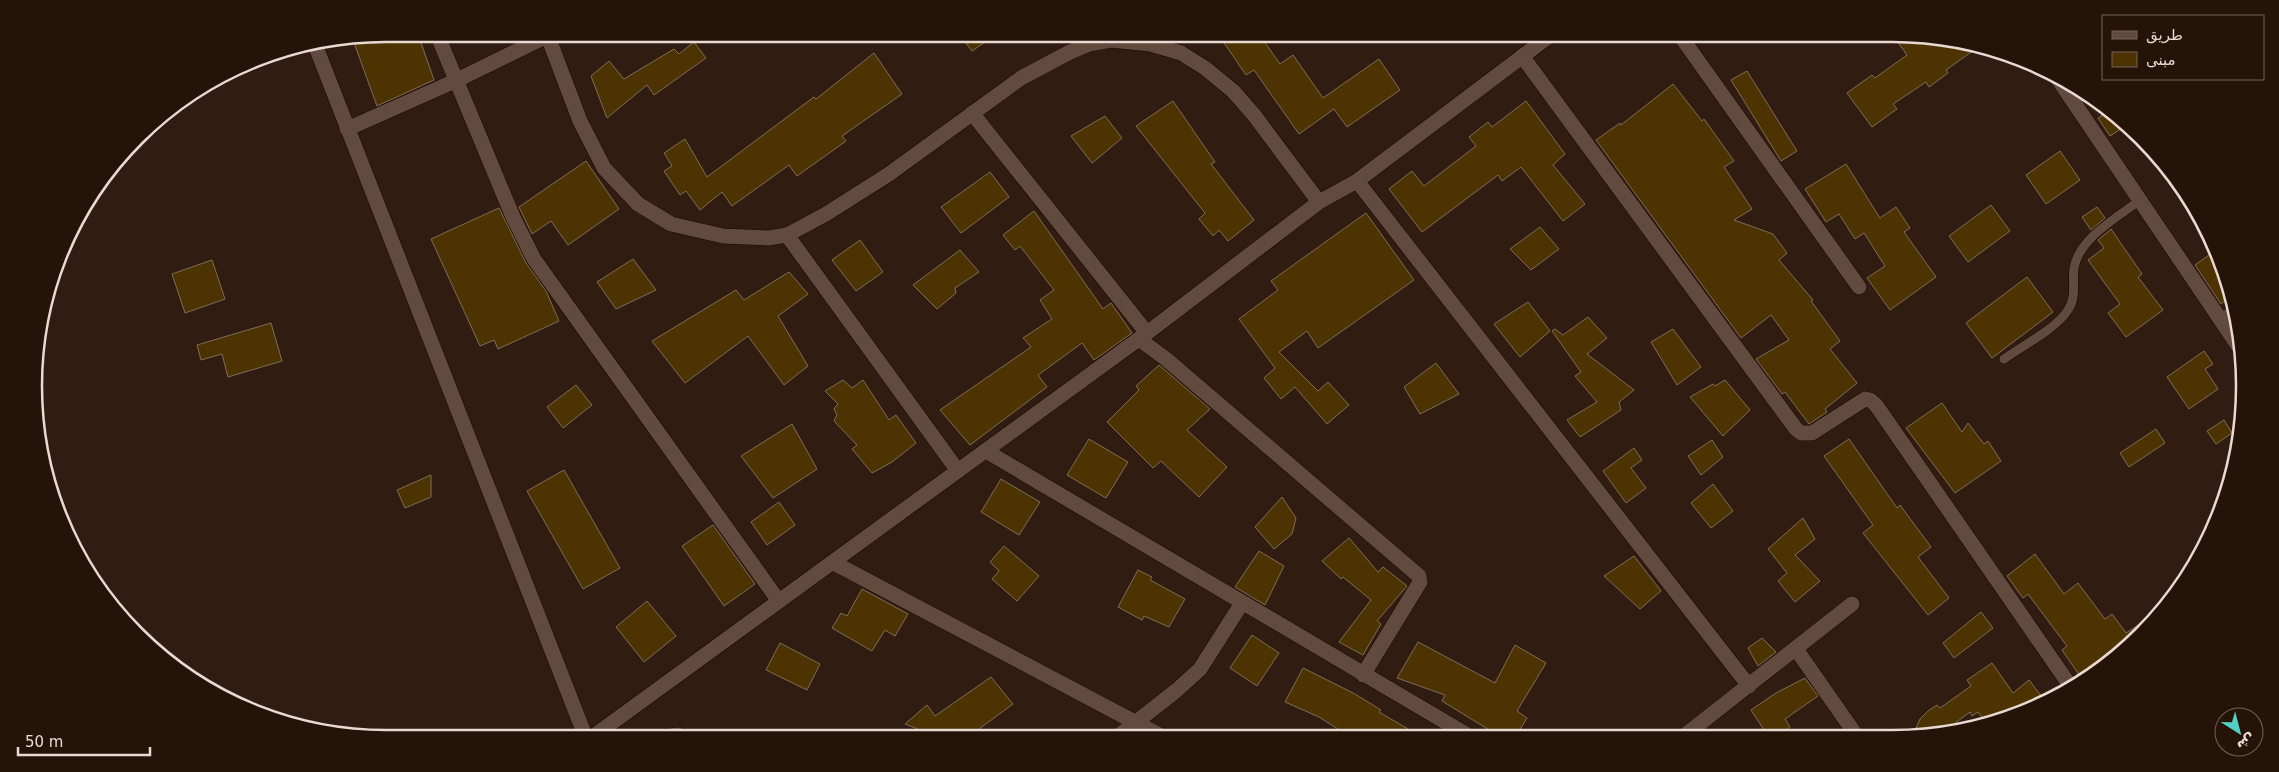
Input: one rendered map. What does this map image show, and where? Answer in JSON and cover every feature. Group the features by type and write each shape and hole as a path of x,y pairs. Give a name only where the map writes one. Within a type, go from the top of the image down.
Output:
{"street":[{"path":"440,42 513,217 534,259 778,600"},
{"path":"347,129 455,81 533,42"},
{"path":"552,42 580,121 604,168 638,204 671,224 723,236 768,238 788,235 826,214 889,174 1022,78 1096,42"},
{"path":"1140,42 1181,53 1205,68 1233,92 1254,115 1319,202"},
{"path":"602,730 1143,336 1319,202 1357,181 1541,42"},
{"path":"1685,42 1859,287"},
{"path":"317,49 583,730"},
{"path":"1522,56 1796,429 1801,433 1812,433 1865,399 1870,400 1876,405 2067,682"},
{"path":"2065,89 2234,339"},
{"path":"972,113 1143,336 1174,365 1419,576 1420,582 1363,675"},
{"path":"1357,181 1749,686"},
{"path":"788,235 958,471"},
{"path":"986,451 1363,675 1459,730"},
{"path":"834,562 1150,730"},
{"path":"1125,730 1177,690 1200,668 1242,603"},
{"path":"1692,730 1852,604"},
{"path":"1796,648 1853,730"}],"lane":[{"path":"2004,359 2059,320 2068,311 2075,291 2074,270 2084,246 2140,200"},
{"path":"2220,319 2229,313"}],"building":[{"path":"421,42 434,80 377,106 354,44"},
{"path":"694,42 706,58 654,95 647,85 607,118 591,76 609,61 624,79 674,49 679,54"},
{"path":"965,42 985,42 972,51"},
{"path":"1223,42 1265,42 1280,64 1293,55 1323,98 1379,59 1400,90 1347,127 1334,109 1299,134 1254,70 1246,75"},
{"path":"1898,42 1938,45 1972,52 1946,70 1948,73 1929,87 1926,82 1893,104 1897,109 1872,127 1847,93 1872,75 1875,78 1907,55"},
{"path":"874,53 902,94 842,136 846,141 797,176 789,165 732,206 722,192 700,210 686,191 680,195 664,171 672,166 664,153 685,139 707,177 814,97 816,99"},
{"path":"1747,71 1797,151 1781,161 1731,80"},
{"path":"1673,84 1702,121 1704,119 1734,161 1724,167 1752,209 1734,220 1773,234 1787,253 1779,260 1813,300 1811,301 1840,341 1830,349 1857,383 1825,409 1827,412 1809,424 1785,392 1782,394 1756,359 1789,340 1771,315 1741,338 1596,140 1620,123 1621,125"},
{"path":"1173,101 1215,162 1211,164 1254,220 1228,241 1219,230 1213,236 1199,219 1205,213 1136,126"},
{"path":"1526,101 1565,154 1553,165 1585,204 1563,221 1521,167 1502,181 1498,175 1422,232 1389,189 1412,171 1424,186 1476,146 1469,137 1488,122 1492,127"},
{"path":"2104,114 2120,129 2110,136 2098,118"},
{"path":"1105,116 1122,138 1092,163 1071,136"},
{"path":"2060,151 2080,180 2046,204 2026,175"},
{"path":"586,161 619,209 568,245 551,221 532,234 519,207"},
{"path":"1846,164 1880,218 1896,207 1910,228 1904,232 1936,277 1890,310 1867,278 1885,266 1864,233 1855,239 1839,214 1826,222 1805,189"},
{"path":"990,172 1009,197 961,233 941,207"},
{"path":"1991,205 2010,231 1968,262 1949,236"},
{"path":"2097,207 2105,218 2091,230 2082,217"},
{"path":"499,208 526,263 546,291 559,321 498,349 494,340 480,346 431,239"},
{"path":"1034,211 1103,309 1111,303 1132,333 1094,360 1082,343 1038,375 1047,387 970,445 940,410 1031,347 1023,338 1052,319 1040,300 1054,290 1020,246 1015,250 1003,235"},
{"path":"1366,213 1414,280 1318,348 1307,331 1279,352 1318,391 1328,382 1349,405 1327,424 1295,387 1281,399 1264,378 1275,368 1239,319 1278,290 1271,281"},
{"path":"1540,227 1559,249 1531,270 1510,249"},
{"path":"2111,229 2142,274 2138,277 2163,310 2126,337 2108,313 2120,304 2088,260 2104,248 2098,240"},
{"path":"860,240 883,272 856,291 832,260"},
{"path":"960,250 979,272 955,288 956,293 937,309 913,285"},
{"path":"2210,254 2226,300 2221,304 2195,265"},
{"path":"633,259 656,290 616,309 597,282"},
{"path":"212,260 225,299 185,313 172,274"},
{"path":"789,272 808,294 778,316 808,366 784,385 748,336 685,383 652,341 736,290 744,300"},
{"path":"2027,277 2053,312 1992,358 1966,323"},
{"path":"1528,302 1550,331 1520,357 1494,324"},
{"path":"1588,317 1607,338 1587,354 1634,390 1619,402 1621,410 1580,437 1567,420 1597,402 1575,376 1581,372 1552,331 1555,329 1563,335"},
{"path":"271,323 282,361 228,377 222,354 201,360 197,345"},
{"path":"1673,329 1701,367 1677,385 1651,342"},
{"path":"2204,351 2213,364 2205,369 2218,389 2189,409 2167,377"},
{"path":"1436,363 1459,394 1420,414 1404,387"},
{"path":"1159,365 1210,409 1187,430 1227,467 1199,497 1161,461 1153,468 1107,422 1139,390 1136,386"},
{"path":"843,380 852,388 863,380 889,420 896,415 916,443 892,462 872,473 852,449 857,445 834,421 837,415 834,409 838,404 825,391"},
{"path":"1725,380 1750,410 1723,436 1690,397 1713,384 1715,386"},
{"path":"576,385 592,405 563,428 547,407"},
{"path":"1942,403 1962,432 1968,423 1984,444 1988,441 2001,461 1955,493 1906,428"},
{"path":"2224,420 2232,433 2216,444 2207,431"},
{"path":"792,424 817,469 773,498 741,456"},
{"path":"2156,429 2165,443 2129,467 2120,453"},
{"path":"1089,439 1128,462 1106,498 1067,475"},
{"path":"1849,439 1897,508 1900,505 1931,547 1918,557 1949,598 1928,615 1863,533 1873,525 1824,456"},
{"path":"1712,440 1723,457 1701,475 1688,456"},
{"path":"1634,448 1642,460 1631,468 1646,488 1626,503 1603,471"},
{"path":"564,470 620,568 583,589 527,491"},
{"path":"431,475 431,497 405,508 397,490"},
{"path":"1001,479 1040,502 1019,535 981,512"},
{"path":"1713,484 1733,511 1711,528 1691,503"},
{"path":"1282,497 1296,518 1292,534 1274,549 1255,527"},
{"path":"779,502 795,525 767,545 751,522"},
{"path":"1803,518 1815,539 1795,555 1820,581 1795,602 1778,581 1787,573 1768,549"},
{"path":"713,525 755,584 724,606 682,546"},
{"path":"1349,538 1378,572 1383,567 1407,586 1377,621 1381,624 1363,655 1339,642 1371,600 1343,577 1341,579 1322,561"},
{"path":"1004,546 1039,576 1017,601 992,579 999,571 990,562"},
{"path":"1259,551 1284,566 1265,605 1235,587"},
{"path":"2035,554 2064,594 2078,583 2105,619 2112,614 2126,633 2141,623 2102,659 2079,675 2062,650 2067,646 2028,594 2023,598 2007,576"},
{"path":"1634,556 1661,591 1640,609 1604,576"},
{"path":"1138,570 1152,577 1150,580 1185,599 1169,627 1144,616 1142,620 1118,607"},
{"path":"862,589 908,614 895,636 885,630 872,651 832,628 841,613 847,616"},
{"path":"647,601 676,636 644,662 616,627"},
{"path":"1981,612 1993,628 1954,658 1943,643"},
{"path":"1252,635 1279,653 1257,686 1230,668"},
{"path":"1762,638 1776,652 1758,666 1748,648"},
{"path":"1418,642 1495,683 1515,645 1546,663 1517,711 1527,718 1520,730 1489,730 1442,701 1445,695 1397,678"},
{"path":"780,643 820,664 807,690 766,670"},
{"path":"1992,663 2013,693 2029,680 2041,696 1983,718 1978,712 1972,716 1970,712 1954,724 1916,729 1920,719 1928,711 1937,705 1940,708 1971,686 1967,680"},
{"path":"1303,668 1355,694 1381,710 1379,712 1410,730 1340,730 1319,717 1285,702"},
{"path":"991,677 1013,704 978,730 920,730 905,724 927,705 935,716"},
{"path":"1805,678 1818,696 1785,719 1790,727 1786,730 1764,730 1751,710 1776,693"}]}
